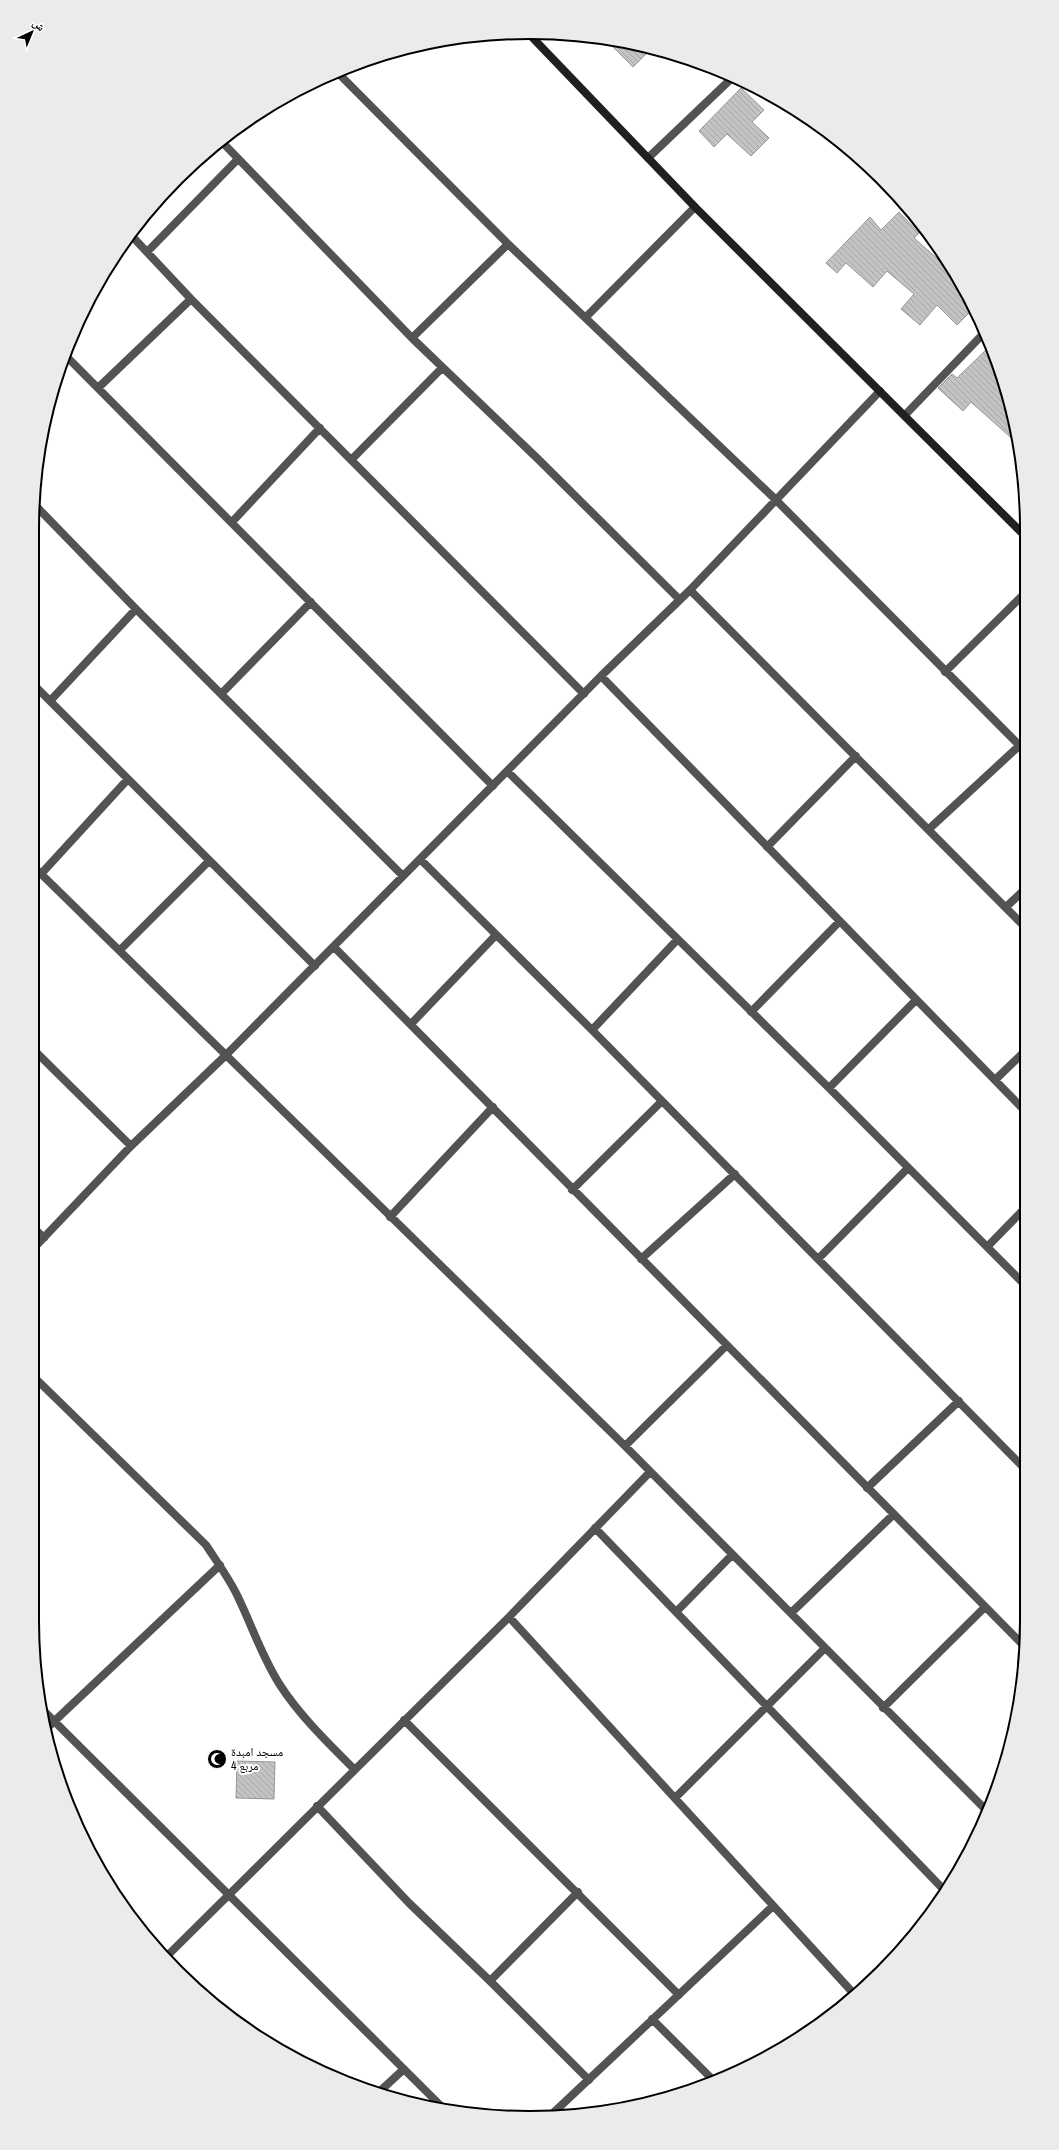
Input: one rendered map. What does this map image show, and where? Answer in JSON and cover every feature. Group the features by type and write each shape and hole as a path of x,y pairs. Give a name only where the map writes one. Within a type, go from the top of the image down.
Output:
{"street":[{"path":"535,39 695,207 1020,531"},
{"path":"341,76 508,244 775,499 1020,747"},
{"path":"648,158 728,81"},
{"path":"225,145 412,338 539,460 680,600"},
{"path":"147,252 238,158"},
{"path":"586,317 695,207"},
{"path":"135,239 191,299 584,694"},
{"path":"412,338 508,244"},
{"path":"98,388 191,299"},
{"path":"905,415 980,337"},
{"path":"70,360 493,786"},
{"path":"351,460 442,368"},
{"path":"39,1243 131,1146 225,1056 508,772 601,676 690,590 775,499 880,391"},
{"path":"232,522 320,428"},
{"path":"40,510 136,609 403,876"},
{"path":"690,590 1020,922"},
{"path":"945,672 1020,598"},
{"path":"221,694 311,602"},
{"path":"50,701 136,609"},
{"path":"601,676 1020,1106"},
{"path":"39,690 314,966"},
{"path":"929,829 1020,749"},
{"path":"767,846 856,756"},
{"path":"508,772 829,1088 1020,1280"},
{"path":"128,779 41,874 120,950 225,1056 625,1446 883,1708 983,1807"},
{"path":"420,859 592,1030 1020,1463"},
{"path":"120,950 209,861"},
{"path":"1006,907 1020,894"},
{"path":"751,1012 840,921"},
{"path":"411,1024 496,935"},
{"path":"592,1030 677,940"},
{"path":"334,947 572,1190 1019,1641"},
{"path":"829,1088 916,1000"},
{"path":"39,1056 131,1146"},
{"path":"995,1080 1020,1056"},
{"path":"572,1190 662,1101"},
{"path":"390,1217 493,1108"},
{"path":"818,1259 908,1168"},
{"path":"641,1259 735,1174"},
{"path":"987,1247 1020,1213"},
{"path":"39,1233 44,1238"},
{"path":"625,1446 727,1345"},
{"path":"39,1382 206,1545 220,1565 237,1596 265,1657 280,1684 296,1708 354,1769"},
{"path":"868,1488 959,1401"},
{"path":"170,1953 509,1617 650,1472"},
{"path":"791,1613 894,1514"},
{"path":"595,1528 941,1887"},
{"path":"676,1612 732,1555"},
{"path":"50,1725 220,1565"},
{"path":"883,1708 985,1607"},
{"path":"509,1617 851,1991"},
{"path":"675,1798 768,1707 825,1648"},
{"path":"48,1715 438,2103"},
{"path":"404,1720 578,1892 679,1995"},
{"path":"317,1806 409,1903 589,2080"},
{"path":"490,1981 578,1892"},
{"path":"556,2110 774,1906"},
{"path":"652,2019 710,2077"},
{"path":"383,2088 404,2069"}],"building":[{"path":"612,46 646,54 633,67"},
{"path":"741,88 764,110 752,122 769,138 751,156 727,134 714,147 699,131"},
{"path":"899,212 919,233 914,238 939,260 954,284 969,313 957,325 937,305 920,325 901,309 914,294 887,271 873,287 846,263 837,273 826,263 870,217 881,230"},
{"path":"986,350 994,372 1012,438 971,402 963,411 938,388 952,374 957,378"},
{"path":"237,1761 275,1762 274,1799 236,1798"}],"place":[{"name":"مسجد امبدة مربع 4","path":"217,1759"}]}
